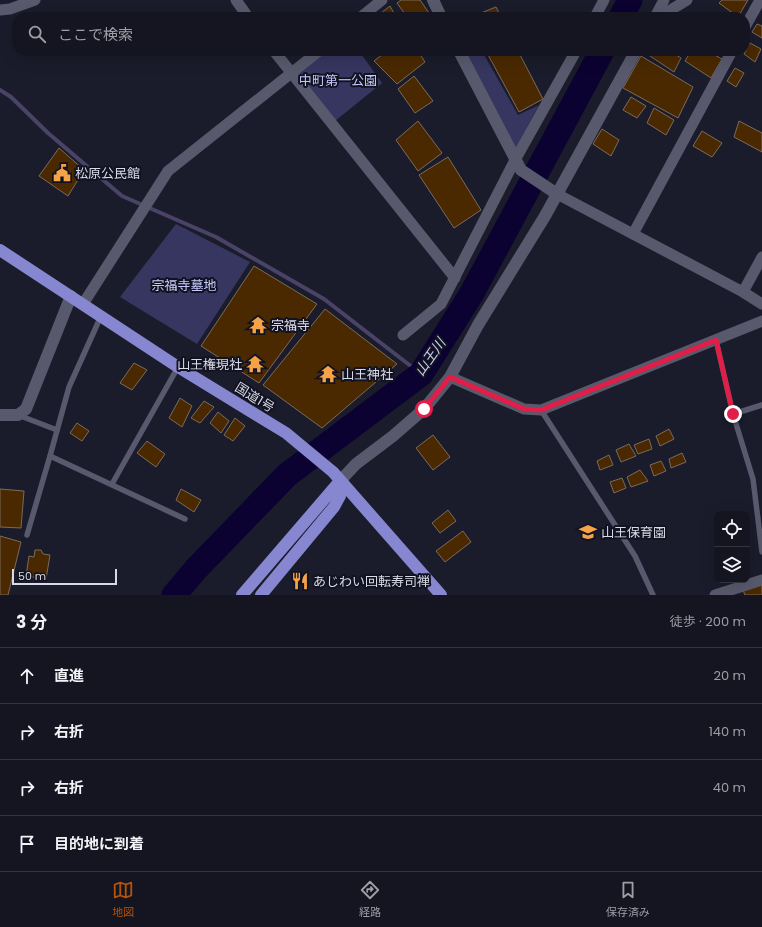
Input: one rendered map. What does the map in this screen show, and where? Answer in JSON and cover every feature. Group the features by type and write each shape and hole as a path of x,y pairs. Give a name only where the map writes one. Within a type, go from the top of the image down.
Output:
{"highway":[{"name":"国道1号","path":"0,250 178,367 286,433 337,477 441,595"},
{"path":"242,595 337,477"},
{"path":"261,595 334,507 340,496 337,477"}],"street":[{"path":"0,10 10,9 35,0"},
{"path":"236,0 244,12"},
{"path":"367,12 382,0"},
{"path":"433,0 439,12"},
{"path":"598,12 604,0"},
{"path":"658,12 664,0"},
{"path":"668,12 688,0"},
{"path":"750,18 760,0"},
{"path":"278,56 455,278"},
{"path":"83,304 168,170 313,56"},
{"path":"462,56 518,165 557,194 743,292 762,304"},
{"path":"403,334 441,304 518,165 573,56"},
{"path":"337,477 393,436 424,409 450,377 478,325 557,194 633,56"},
{"path":"633,234 729,56"},
{"path":"743,292 762,257"},
{"path":"0,415 18,415 26,409 71,296"},
{"path":"450,377 524,409 541,410 762,321"},
{"path":"715,595 762,580"}],"lane":[{"path":"27,535 69,387 101,316"},
{"path":"716,340 733,414 753,479 762,552"},
{"path":"112,484 178,367"},
{"path":"733,414 762,405"},
{"path":"541,410 635,556 653,595"},
{"path":"18,415 57,430"},
{"path":"50,456 185,519"}],"green space":[{"name":"中町第一公園","path":"319,56 363,56 382,83 335,121 296,74"},
{"path":"468,56 485,56 518,115 539,105 515,149"},
{"name":"宗福寺墓地","path":"176,224 250,262 197,344 120,297"}],"building":[{"path":"401,0 420,0 428,12 403,12 397,3"},
{"path":"722,0 748,0 741,12 731,12 719,3"},
{"path":"390,6 393,12 382,12"},
{"path":"496,7 498,12 484,12"},
{"path":"757,24 762,26 762,38 752,32"},
{"path":"750,43 761,49 755,62 747,56 750,56"},
{"path":"380,56 421,56 425,62 397,84 374,61"},
{"path":"489,56 521,56 543,99 519,112"},
{"path":"641,56 693,87 678,118 623,88"},
{"path":"650,56 678,56 681,58 674,72"},
{"path":"688,56 716,56 722,59 711,78 685,61"},
{"path":"735,68 744,73 736,87 727,81"},
{"path":"414,76 433,101 415,113 398,89"},
{"path":"631,97 646,106 637,118 623,110"},
{"path":"654,108 674,120 666,135 647,123"},
{"path":"418,121 442,153 418,171 396,140"},
{"path":"739,121 762,133 762,152 734,137"},
{"path":"602,129 619,140 611,156 593,144"},
{"path":"702,131 722,143 712,157 693,146"},
{"name":"松原公民館","path":"59,148 84,170 68,196 39,176"},
{"path":"448,157 481,210 454,228 419,175"},
{"name":"宗福寺","path":"254,266 317,304 259,383 201,346"},
{"name":"山王神社","path":"325,309 397,364 322,428 263,385"},
{"path":"134,363 147,370 132,390 120,383"},
{"path":"180,398 192,406 182,427 169,418"},
{"path":"204,401 214,407 200,423 191,418"},
{"path":"218,412 229,421 221,433 210,423"},
{"path":"235,418 245,426 233,441 224,435"},
{"path":"77,423 89,431 82,441 70,433"},
{"path":"669,429 674,439 660,446 656,436"},
{"path":"433,435 450,457 433,470 416,448"},
{"path":"649,439 652,449 638,454 634,445"},
{"path":"147,441 165,454 156,467 137,453"},
{"path":"629,444 636,456 621,462 616,450"},
{"path":"682,453 686,462 671,468 669,459"},
{"path":"609,455 613,465 600,470 597,461"},
{"path":"661,461 666,471 654,476 650,465"},
{"path":"640,470 648,481 631,487 627,477"},
{"path":"622,478 626,488 614,493 610,482"},
{"path":"0,489 24,491 21,528 0,527"},
{"path":"181,489 201,500 194,512 176,500"},
{"path":"448,510 456,521 440,533 432,523"},
{"path":"463,531 471,542 445,562 436,551"},
{"path":"0,536 21,542 8,595 0,595"},
{"path":"35,550 41,550 43,554 50,555 46,579 26,576 29,556 34,557"},
{"path":"762,584 762,595 745,595 743,590"}],"waterway":[{"name":"山王川","path":"624,12 630,0"},
{"name":"山王川","path":"174,595 196,569 287,475 421,374 472,293 599,56"},
{"path":"0,90 11,97 48,133 122,196 216,237 324,299 421,374"}],"place":[{"name":"松原公民館","path":"62,173"},
{"name":"宗福寺","path":"258,325"},
{"name":"山王権現社","path":"255,364"},
{"name":"山王神社","path":"328,374"},
{"name":"山王保育園","path":"588,532"},
{"name":"あじわい回転寿司禅","path":"300,581"}],"route":[{"path":"424,409 450,377 524,409 541,410 716,340 733,414"}]}
